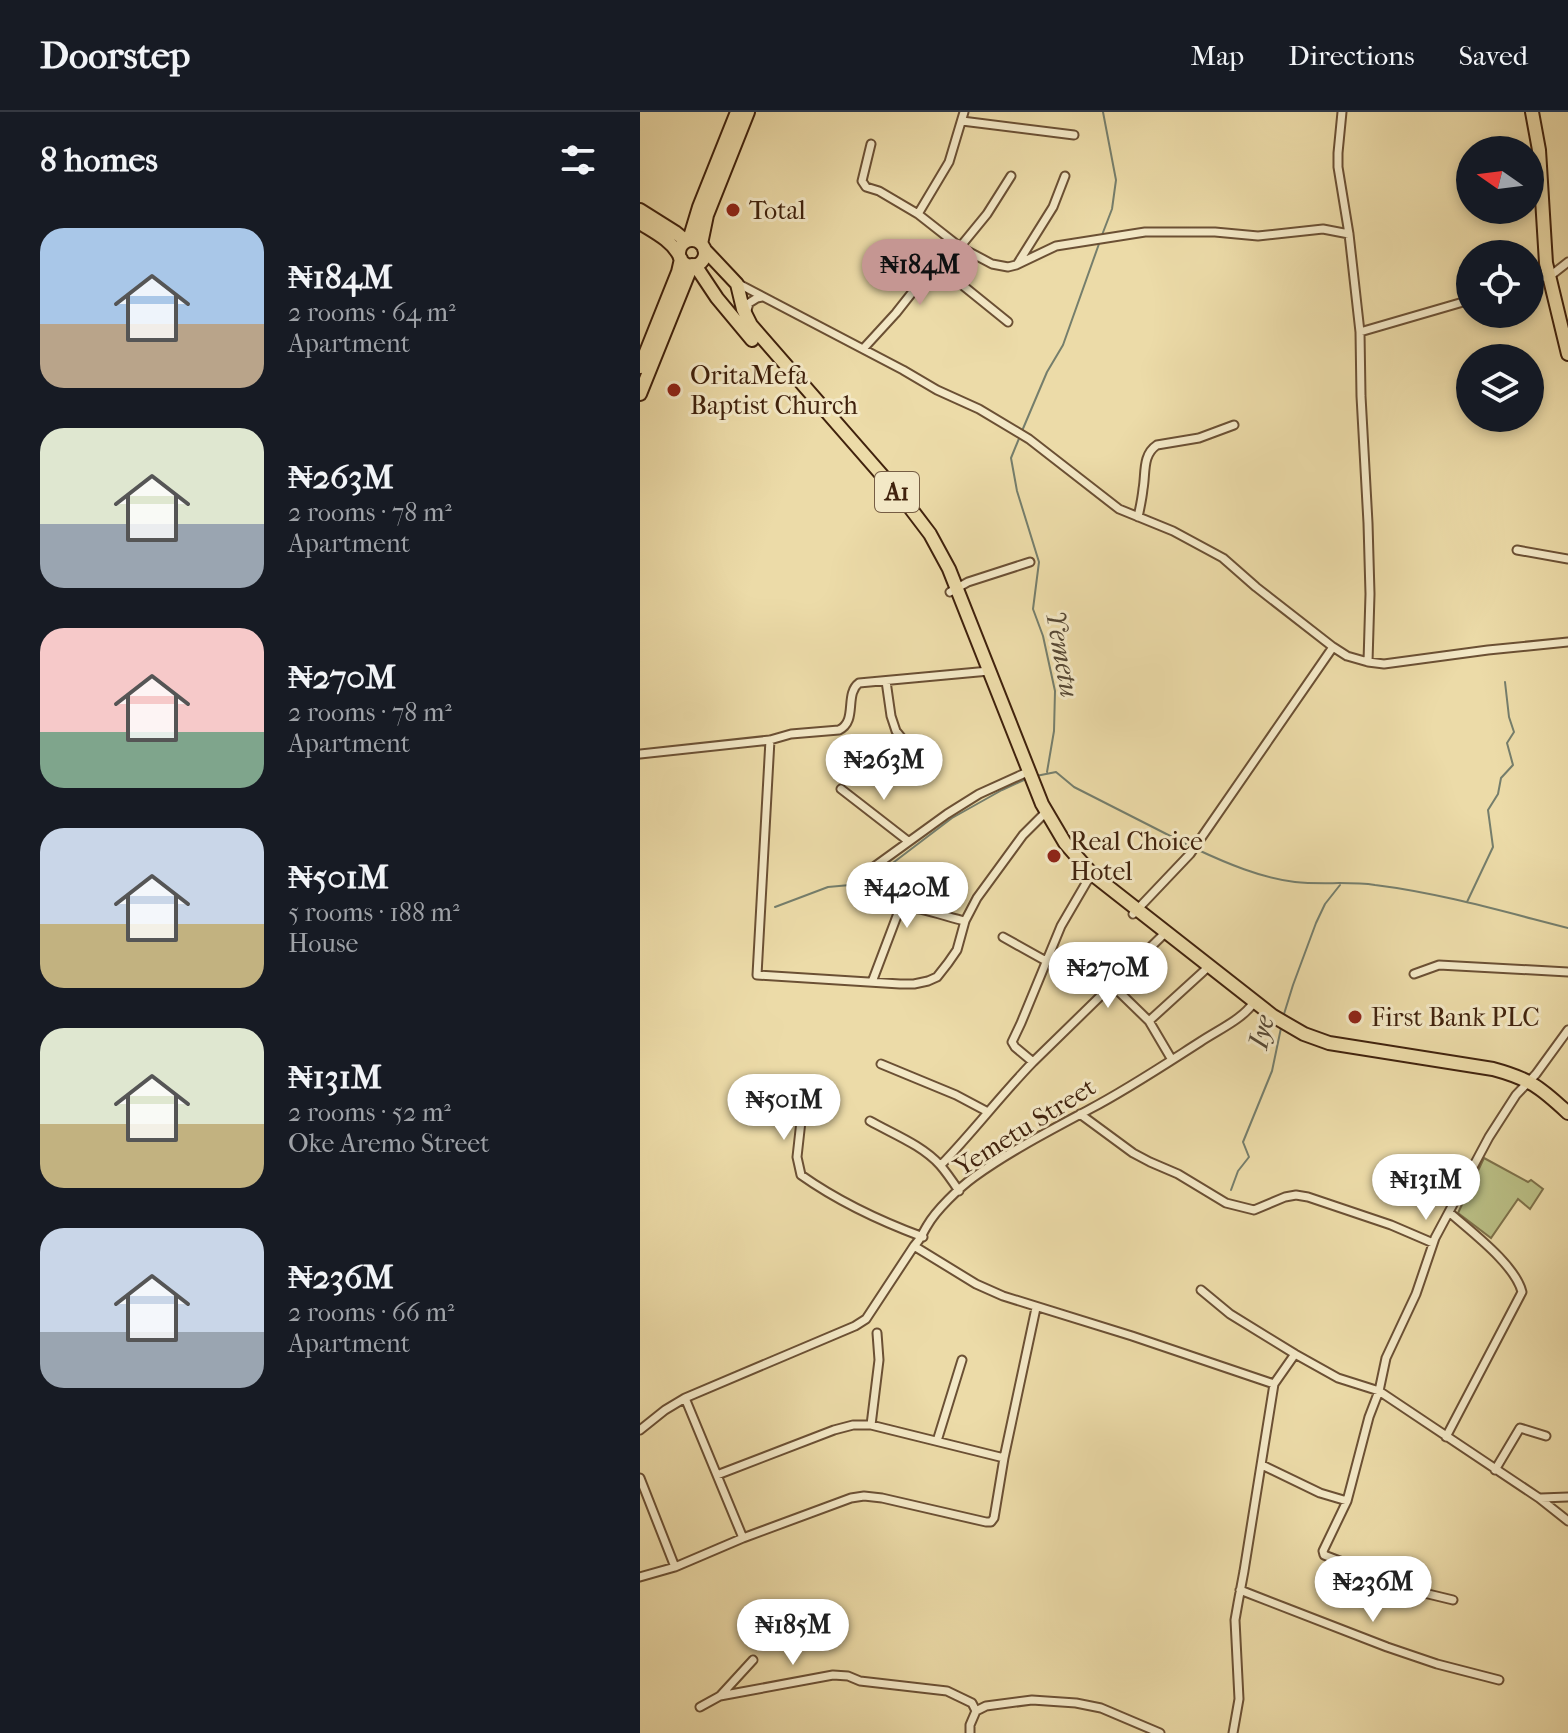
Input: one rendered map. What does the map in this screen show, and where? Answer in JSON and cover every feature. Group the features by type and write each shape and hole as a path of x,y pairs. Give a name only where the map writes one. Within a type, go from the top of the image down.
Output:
{"highway":[{"path":"640,394 677,289 680,268 686,261 702,260 695,244 699,207 737,112"},
{"path":"695,244 748,112"},
{"path":"1535,112 1547,167 1551,275 1568,354"},
{"name":"A1","path":"640,210 695,244 734,281 746,318 920,521 941,551 953,590 1042,816 1071,861 1253,1004"},
{"name":"A1","path":"640,223 675,248 917,528 953,590"},
{"path":"686,261 680,247 695,244"},
{"path":"1551,275 1568,327"},
{"path":"640,367 677,289"},
{"name":"A1","path":"1027,778 1074,856 1092,874 1205,970 1292,1029 1315,1039 1342,1045 1493,1069 1547,1093 1568,1113"},
{"name":"A1","path":"1526,1083 1568,1121"}],"street":[{"path":"1342,112 1338,167 1360,332 1369,537 1368,662"},
{"path":"918,214 949,162 963,116 1074,135"},
{"path":"871,144 862,181 866,187 879,191 918,214 956,245 992,264 1008,267 1056,246 1145,232 1258,236 1323,229 1349,234"},
{"path":"863,349 935,263 987,214 1011,176"},
{"path":"1016,265 1053,207 1065,176"},
{"path":"1544,277 1568,262"},
{"path":"935,263 1008,322"},
{"path":"734,281 1018,432 1119,509 1173,531 1223,558 1347,656 1368,662 1402,663 1568,642"},
{"path":"746,318 749,303 762,297"},
{"path":"1360,332 1456,304"},
{"path":"1138,517 1146,460 1152,448 1199,438 1234,425"},
{"path":"1517,550 1568,559"},
{"path":"953,590 1030,562"},
{"path":"1135,912 1190,854 1333,647"},
{"path":"640,754 839,730 849,723 852,690 859,683 986,671"},
{"path":"886,681 896,731 909,747"},
{"path":"770,740 757,975 914,984 937,977 957,950 965,921 977,898 1023,835 1042,816"},
{"path":"860,877 979,794 1027,778"},
{"path":"841,789 908,841"},
{"path":"1033,1062 1012,1042 1061,926 1089,878"},
{"path":"872,982 900,908 914,907 965,921"},
{"path":"941,1165 1033,1062 1162,936"},
{"path":"1003,937 1046,961"},
{"path":"1414,974 1439,965 1568,972"},
{"path":"1149,1021 1205,970"},
{"path":"1112,985 1149,1021 1172,1060"},
{"name":"Yemetu Street","path":"640,1430 685,1398 866,1319 923,1237 927,1225 972,1179 1172,1060 1253,1004"},
{"path":"1453,1600 1391,1585 1324,1555 1323,1551 1347,1501 1386,1358 1416,1294 1433,1243 1489,1137 1568,1030"},
{"path":"881,1064 956,1095 988,1112"},
{"path":"802,1112 797,1157 801,1175 841,1201 923,1237"},
{"path":"1080,1114 1133,1153 1178,1174 1226,1203 1254,1210 1285,1197 1308,1197 1433,1243"},
{"path":"870,1121 917,1147 941,1165 959,1191"},
{"path":"1446,1437 1522,1292 1514,1274 1449,1212"},
{"path":"914,1246 989,1290 1274,1384"},
{"path":"1201,1290 1230,1314 1295,1354 1338,1378 1379,1391 1539,1498 1568,1521"},
{"path":"640,1577 675,1567 851,1498 882,1498 991,1522 1036,1308"},
{"path":"871,1425 879,1360 877,1333"},
{"path":"1233,1733 1239,1699 1235,1620 1274,1384 1295,1354"},
{"path":"937,1441 962,1360"},
{"path":"685,1398 743,1538"},
{"path":"717,1475 853,1425 871,1425 1004,1458"},
{"path":"1495,1470 1520,1428 1546,1436"},
{"path":"1262,1465 1320,1493 1347,1501"},
{"path":"640,1478 675,1567"},
{"path":"1539,1498 1568,1497"},
{"path":"1240,1590 1387,1647 1499,1680"},
{"path":"720,1696 753,1660"},
{"path":"700,1707 720,1696 833,1675 947,1691 972,1703 976,1711"},
{"path":"970,1733 976,1711 986,1706 1052,1700 1101,1708 1160,1733"}],"green space":[{"path":"1484,1158 1543,1189 1530,1209 1518,1199 1491,1238 1458,1213"}],"waterway":[{"name":"Yemetu","path":"1102,235 1112,209 1116,180 1103,112"},
{"name":"Yemetu","path":"1022,431 1047,372 1063,345 1100,241"},
{"name":"Yemetu","path":"1020,436 1011,458 1017,491 1039,562 1033,609 1043,636 1055,691 1054,731 1047,772"},
{"path":"1467,902 1493,847 1488,810 1498,794 1501,778 1513,765 1507,743 1514,732 1505,682"},
{"name":"Yemetu","path":"1036,776 1056,772 1074,787 1190,846"},
{"path":"775,907 828,887 850,885 877,875 952,818 1026,779"},
{"name":"Yemetu","path":"1196,849 1219,860 1282,880 1399,888 1568,928"},
{"name":"Iye","path":"1284,1014 1316,923 1325,904 1340,885"},
{"name":"Iye","path":"1231,1190 1238,1171 1249,1157 1243,1142 1272,1071 1281,1028"}],"place":[{"name":"Total","path":"733,210"},
{"name":"OritaMefa Baptist Church","path":"674,390"},
{"name":"Real Choice Hotel","path":"1054,856"},
{"name":"First Bank PLC","path":"1355,1017"}]}
